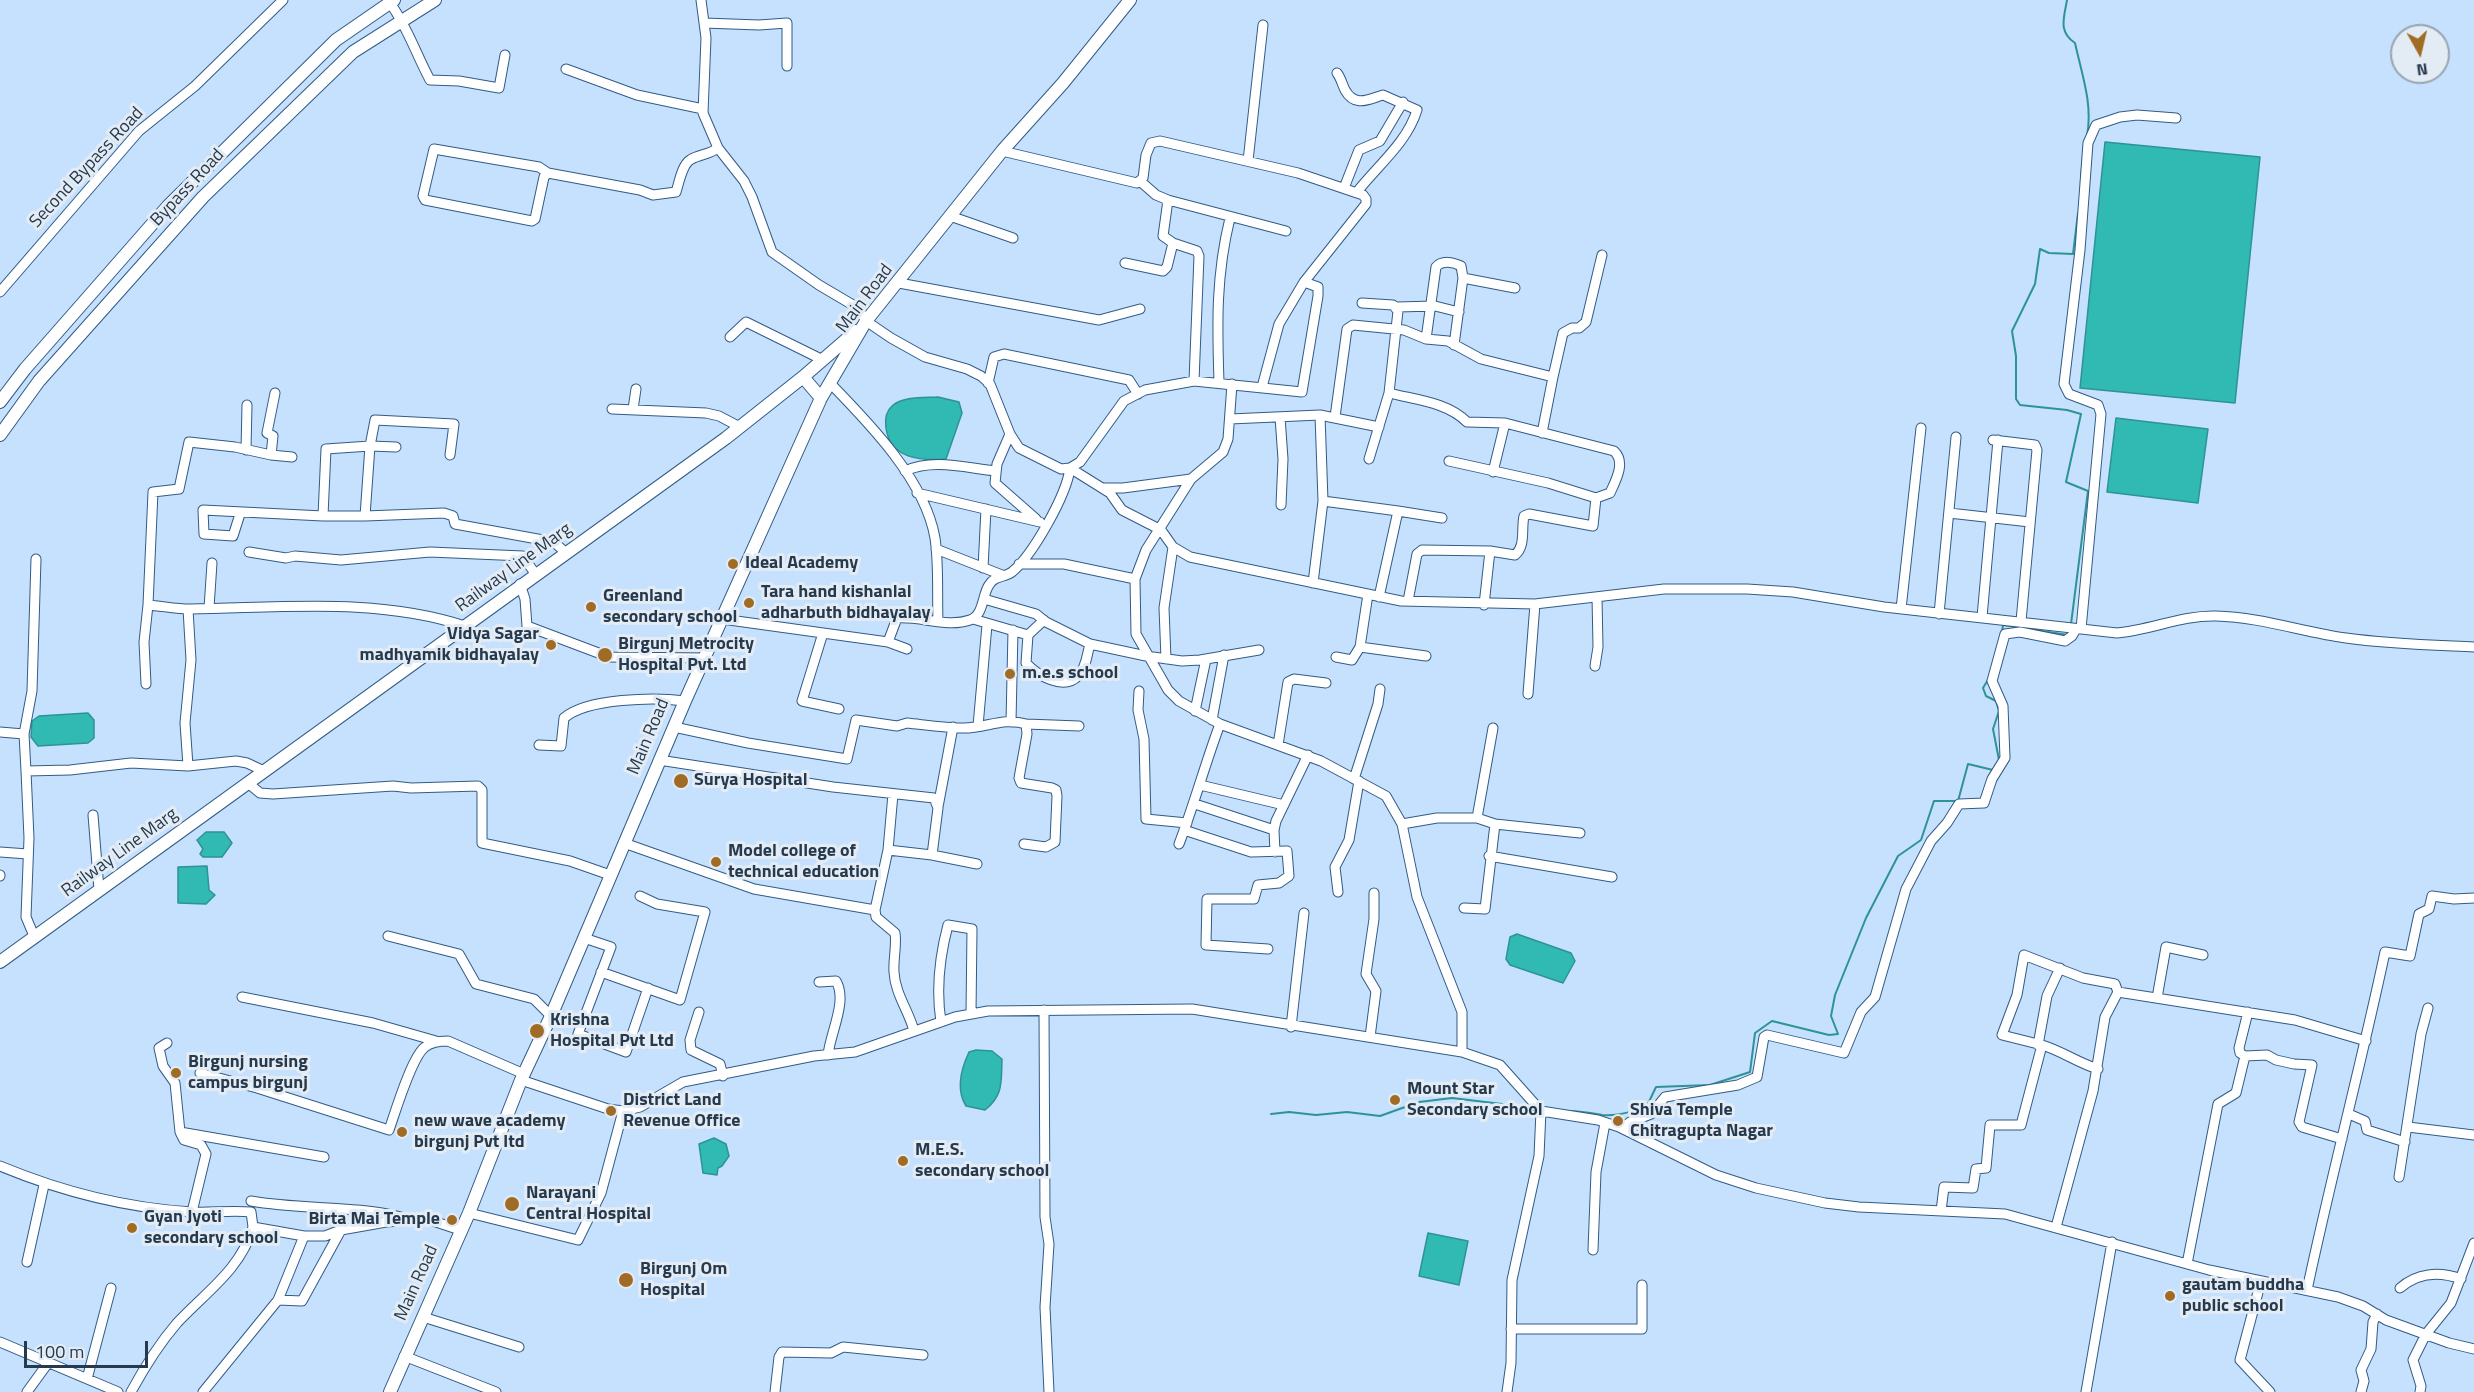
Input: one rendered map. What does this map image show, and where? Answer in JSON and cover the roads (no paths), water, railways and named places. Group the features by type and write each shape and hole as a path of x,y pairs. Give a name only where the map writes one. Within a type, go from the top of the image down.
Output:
{"main road":[{"name":"Bypass Road","path":"0,435 39,381 184,218 275,125 353,52 435,0"},
{"name":"Main Road","path":"390,1392 460,1230 470,1213 522,1077 551,1016 684,701 821,398 866,321 899,283 1002,151 1063,83 1130,0"},
{"name":"Bypass Road","path":"0,402 25,369 168,206 336,40 392,1"},
{"path":"168,206 184,218"},
{"name":"Railway Line Marg","path":"0,962 740,427 803,377 866,321"},
{"path":"25,369 39,381"},
{"path":"803,377 821,398"}],"street":[{"name":"Second Bypass Road","path":"0,292 139,131 195,86 283,0"},
{"path":"701,0 705,23 703,109 718,148 744,181 752,197 771,252 858,308 866,321 925,357 967,369 988,383 1010,434 1019,448 1061,468 1070,468 1080,462 1090,444 1124,401 1171,383 1219,381 1298,393 1302,390 1318,296 1318,288 1304,282"},
{"path":"392,1 403,20 412,47 430,80 459,81 499,88 505,55"},
{"path":"705,23 759,25 787,23 787,66"},
{"path":"1248,161 1263,26"},
{"path":"566,69 637,95 703,109"},
{"path":"1337,73 1346,92 1357,101 1368,101 1383,95 1417,110 1414,119 1391,156 1357,192"},
{"path":"1344,188 1359,150 1380,141 1403,102"},
{"path":"1623,1128 1630,1122 1651,1114 1665,1097 1738,1085 1757,1077 1764,1037 1767,1035 1844,1053 1861,1012 1875,997 1906,889 1931,841 1959,804 1984,803 1987,800 1992,779 2005,758 2003,706 1992,681 2005,634 2020,632 2065,641 2073,636 2101,414 2098,405 2069,394 2064,384 2080,250 2088,143 2096,125 2114,119 2137,116 2176,118"},
{"path":"1002,151 1103,177 1137,183 1143,178 1146,155 1151,143 1160,141 1298,173 1357,192 1366,199 1366,204 1304,282 1279,324 1262,387"},
{"path":"548,173 544,177 535,219 532,221 425,200 423,196 434,149 539,167 548,173 640,190 653,195 676,192 685,165 691,159 709,155 718,148"},
{"path":"1140,180 1156,195 1167,200 1287,231"},
{"path":"1167,200 1163,236 1173,243 1197,251 1199,256 1194,381"},
{"path":"950,216 1013,238"},
{"path":"1219,381 1218,280 1230,218"},
{"path":"1125,263 1163,271 1167,267 1173,243"},
{"path":"1542,433 1563,333 1572,328 1579,328 1586,322 1602,255"},
{"path":"1426,339 1434,273 1439,263 1461,266 1463,278 1454,345"},
{"path":"1463,278 1515,288"},
{"path":"899,283 1099,320 1140,309"},
{"path":"1362,303 1397,308 1430,306 1459,312"},
{"path":"1369,459 1389,393 1397,308"},
{"path":"730,337 746,322 823,360"},
{"path":"1335,417 1347,329 1361,325 1404,330 1426,339 1441,340 1480,359 1553,376"},
{"path":"988,383 994,357 1004,354 1129,380 1138,394"},
{"path":"830,383 879,434 905,471 929,516 936,549 938,621"},
{"path":"1232,384 1228,439 1223,452 1191,479 1161,530 1146,550 1135,579 1136,634 1146,656 1168,690 1196,711 1216,722 1308,755 1386,796 1402,824 1418,897 1462,1012 1462,1052"},
{"path":"633,410 636,389"},
{"path":"272,455 273,435 267,433 275,393"},
{"path":"1389,393 1450,409 1467,422 1505,423 1614,451 1621,462 1611,493 1596,498 1548,483 1449,461"},
{"path":"246,450 247,405"},
{"path":"612,410 706,413 719,416 740,427"},
{"path":"1230,419 1320,415 1379,427"},
{"path":"1313,583 1323,501 1320,415"},
{"path":"1280,417 1283,459 1281,505"},
{"path":"365,516 370,446 375,420 454,424 450,455"},
{"path":"1493,472 1505,423"},
{"path":"1901,609 1921,428"},
{"path":"1010,434 994,479 999,488 1042,524"},
{"path":"1939,614 1956,437"},
{"path":"1982,617 1996,440 2027,442 2035,445 2037,450 2021,621"},
{"path":"146,684 144,642 153,492 179,489 189,442 292,457"},
{"path":"323,516 326,449 396,447"},
{"path":"905,471 923,465 956,465 996,471"},
{"path":"1070,468 1110,493 1122,510 1161,530 1173,547 1190,557 1379,597 1408,601 1484,605 1535,604 1664,589 1747,589 1793,592 1939,614 2117,633 2140,631 2181,619 2224,616 2346,638 2411,645 2474,647"},
{"path":"973,619 988,586 996,578 1005,576 1019,564 1042,524 1061,500 1068,482 1070,468"},
{"path":"1102,488 1123,489 1191,479"},
{"path":"917,493 1042,524"},
{"path":"1408,601 1417,554 1422,550 1490,551 1515,555 1519,553 1522,545 1524,516 1529,514 1593,526 1596,498"},
{"path":"1323,501 1442,518"},
{"path":"983,568 986,509"},
{"path":"240,514 233,536 204,534 203,510 240,514 323,516 444,513 453,516 455,524 554,542 566,553"},
{"path":"1379,597 1398,511"},
{"path":"1949,513 2030,522"},
{"path":"1166,659 1164,608 1173,547"},
{"path":"936,549 1005,576"},
{"path":"1484,605 1490,551"},
{"path":"249,552 286,558 295,556 341,560 430,552 523,556 536,575"},
{"path":"34,936 27,917 28,854 24,734 33,691 36,559"},
{"path":"208,608 212,563"},
{"path":"1019,564 1064,564 1135,579"},
{"path":"520,584 525,599 527,626 609,657 704,658"},
{"path":"1336,657 1352,660 1360,647 1368,594"},
{"path":"1595,666 1597,597"},
{"path":"984,599 1022,608 1090,644 1146,656 1166,659 1206,659 1259,650"},
{"path":"1528,694 1535,604"},
{"path":"148,605 188,609 337,605 380,609 465,626"},
{"path":"188,609 191,660 185,723 188,766"},
{"path":"888,642 897,618 909,616 938,621 973,619 987,625 1028,635"},
{"path":"722,619 888,642 907,649"},
{"path":"1044,620 1028,635 1026,663 1032,670 1051,681 1070,681 1078,676 1090,644"},
{"path":"978,726 987,625"},
{"path":"1011,722 1013,630"},
{"path":"823,633 802,701 839,709"},
{"path":"1360,647 1426,656"},
{"path":"1179,844 1195,804 1216,722 1224,655"},
{"path":"1196,711 1206,659"},
{"path":"1278,745 1288,681 1294,679 1326,683"},
{"path":"1338,892 1335,867 1349,840 1356,780 1378,704 1380,689"},
{"path":"1139,691 1138,710 1144,739 1146,819 1186,826 1251,852 1287,851 1289,876 1279,884 1258,885 1254,898 1207,899 1206,945 1268,949"},
{"path":"539,745 561,746 564,718 584,708 639,698 684,701"},
{"path":"674,727 748,743 848,759 856,720 897,726 907,723 953,727 1011,722 1079,726"},
{"path":"1024,844 1046,847 1055,842 1057,796 1056,790 1052,788 1021,783 1026,724"},
{"path":"932,855 953,727"},
{"path":"1477,818 1493,728"},
{"path":"0,732 24,734"},
{"path":"1275,852 1274,830 1308,755"},
{"path":"659,760 833,787 934,798 938,808"},
{"path":"26,771 70,770 131,763 188,766 236,761 264,771"},
{"path":"248,783 260,793 273,794 393,786 411,788 478,786 482,790 483,801 482,843 570,861 610,875"},
{"path":"1200,785 1284,805"},
{"path":"893,794 888,850 875,910 876,917 895,933 894,972 902,1003 909,1013 914,1031"},
{"path":"1195,804 1274,830"},
{"path":"93,815 99,890"},
{"path":"1402,824 1437,818 1477,818 1495,824 1580,833"},
{"path":"1464,908 1485,909 1489,855 1495,824"},
{"path":"624,843 754,889 875,910"},
{"path":"888,850 932,855 977,864"},
{"path":"0,852 28,854"},
{"path":"1489,855 1612,878"},
{"path":"1370,1037 1376,991 1366,974 1374,919 1374,893"},
{"path":"601,972 680,1000 705,912 657,904 640,896"},
{"path":"2307,1290 2385,952 2409,956 2417,921 2420,914 2429,909 2432,896 2474,898"},
{"path":"1291,1027 1304,913"},
{"path":"941,1022 939,992 942,950 948,925 972,929 971,1014"},
{"path":"388,936 459,954 476,984 534,999 551,1016"},
{"path":"584,938 611,947 578,1034 626,1052 648,988"},
{"path":"2157,998 2166,947 2203,955"},
{"path":"2056,1227 2098,1069 2105,1017 2118,992 2115,984 2084,978 2024,955 2017,995 2002,1035 2058,1050 2081,1064 2098,1069"},
{"path":"1941,1211 1944,1187 1973,1188 1976,1169 1986,1168 1990,1125 2021,1125 2040,1045 2047,996 2060,968"},
{"path":"819,982 836,981 839,985 839,1004 828,1055"},
{"path":"2118,992 2295,1020 2366,1041"},
{"path":"242,997 374,1023 436,1041 448,1041 522,1077 608,1109 623,1111 640,1107 683,1082 855,1052 971,1014 1044,1010 1192,1010 1291,1027 1370,1037 1462,1052 1500,1065 1541,1111 1623,1128 1716,1175 1756,1188 1825,1203 2005,1214 2187,1264 2338,1297 2426,1334 2474,1348"},
{"path":"2398,1177 2408,1127 2421,1034 2428,1008"},
{"path":"1044,1010 1046,1221 1049,1244 1045,1306 1048,1392"},
{"path":"699,1012 690,1040 691,1050 720,1064 723,1076"},
{"path":"2248,1012 2240,1053 2245,1056 2267,1055 2276,1060 2312,1065 2299,1122 2302,1127 2342,1138"},
{"path":"200,1073 257,1088 389,1130 412,1069 424,1047 436,1041"},
{"path":"167,1043 159,1048 163,1066 175,1083 180,1132 184,1140 201,1145 206,1154 192,1212"},
{"path":"2187,1264 2218,1104 2236,1093 2245,1056"},
{"path":"470,1213 578,1240 602,1193 623,1111"},
{"path":"1507,1392 1512,1280 1538,1165 1541,1111"},
{"path":"2349,1114 2365,1121 2367,1130 2405,1142"},
{"path":"1593,1250 1596,1172 1605,1123"},
{"path":"2408,1127 2474,1135"},
{"path":"180,1132 324,1157"},
{"path":"0,1166 44,1185 134,1204 192,1212 229,1210 251,1212"},
{"path":"27,1262 44,1185"},
{"path":"130,1392 147,1362 177,1324 242,1257 254,1227 251,1196 308,1209 371,1210 406,1219"},
{"path":"254,1227 304,1236 325,1236 340,1230 406,1219 427,1219 460,1230"},
{"path":"279,1300 302,1301 340,1230"},
{"path":"202,1392 279,1300 304,1236"},
{"path":"2086,1392 2112,1242"},
{"path":"2420,1392 2421,1386 2413,1360 2426,1334 2451,1303 2474,1243"},
{"path":"2400,1288 2412,1278 2421,1276 2446,1275 2461,1279"},
{"path":"2261,1281 2240,1360 2270,1392"},
{"path":"1511,1329 1642,1329 1642,1285"},
{"path":"87,1379 111,1288"},
{"path":"2361,1392 2364,1381 2361,1370 2371,1349 2373,1322 2377,1314"},
{"path":"423,1317 519,1347"},
{"path":"0,1342 118,1392"},
{"path":"775,1392 779,1357 782,1352 831,1353 843,1347 923,1355"},
{"path":"404,1356 496,1392"},
{"path":"27,1392 48,1364"}],"waterway":[{"path":"2067,0 2064,29 2075,43 2088,101 2087,136"},
{"path":"2081,178 2083,157"},
{"path":"2071,624 2088,491 2066,482 2081,414 2067,410 2020,405 2016,399 2016,356 2012,331 2035,284 2040,249 2049,253 2073,254 2078,213"},
{"path":"2002,632 2003,625 2068,635 2069,629"},
{"path":"1989,678 1983,688 1986,696 1996,701 1999,711 1993,729 1999,760"},
{"path":"1569,1111 1607,1115 1624,1113 1646,1108 1656,1087 1710,1085 1750,1072 1755,1033 1772,1021 1829,1035 1838,1034 1831,1016 1835,995 1866,918 1898,856 1921,840 1934,801 1958,801 1968,764 1993,770"},
{"path":"1271,1114 1289,1112 1316,1115 1347,1112 1380,1116 1419,1102 1452,1098 1527,1107"}],"place":[{"name":"Ideal Academy","path":"733,564"},
{"name":"Tara hand kishanlal adharbuth bidhayalay","path":"749,603"},
{"name":"Greenland secondary school","path":"591,607"},
{"name":"Vidya Sagar madhyamik bidhayalay","path":"551,645"},
{"name":"Birgunj Metrocity Hospital Pvt. Ltd","path":"605,655"},
{"name":"m.e.s school","path":"1010,674"},
{"name":"Surya Hospital","path":"681,781"},
{"name":"Model college of technical education","path":"716,862"},
{"name":"Krishna Hospital Pvt Ltd","path":"537,1031"},
{"name":"Birgunj nursing campus birgunj","path":"176,1073"},
{"name":"Mount Star Secondary school","path":"1395,1100"},
{"name":"District Land Revenue Office","path":"611,1111"},
{"name":"Shiva Temple Chitragupta Nagar","path":"1618,1121"},
{"name":"new wave academy birgunj Pvt ltd","path":"402,1132"},
{"name":"M.E.S. secondary school","path":"903,1161"},
{"name":"Narayani Central Hospital","path":"512,1204"},
{"name":"Birta Mai Temple","path":"452,1220"},
{"name":"Gyan Jyoti secondary school","path":"132,1228"},
{"name":"Birgunj Om Hospital","path":"626,1280"},
{"name":"gautam buddha public school","path":"2170,1296"}]}
